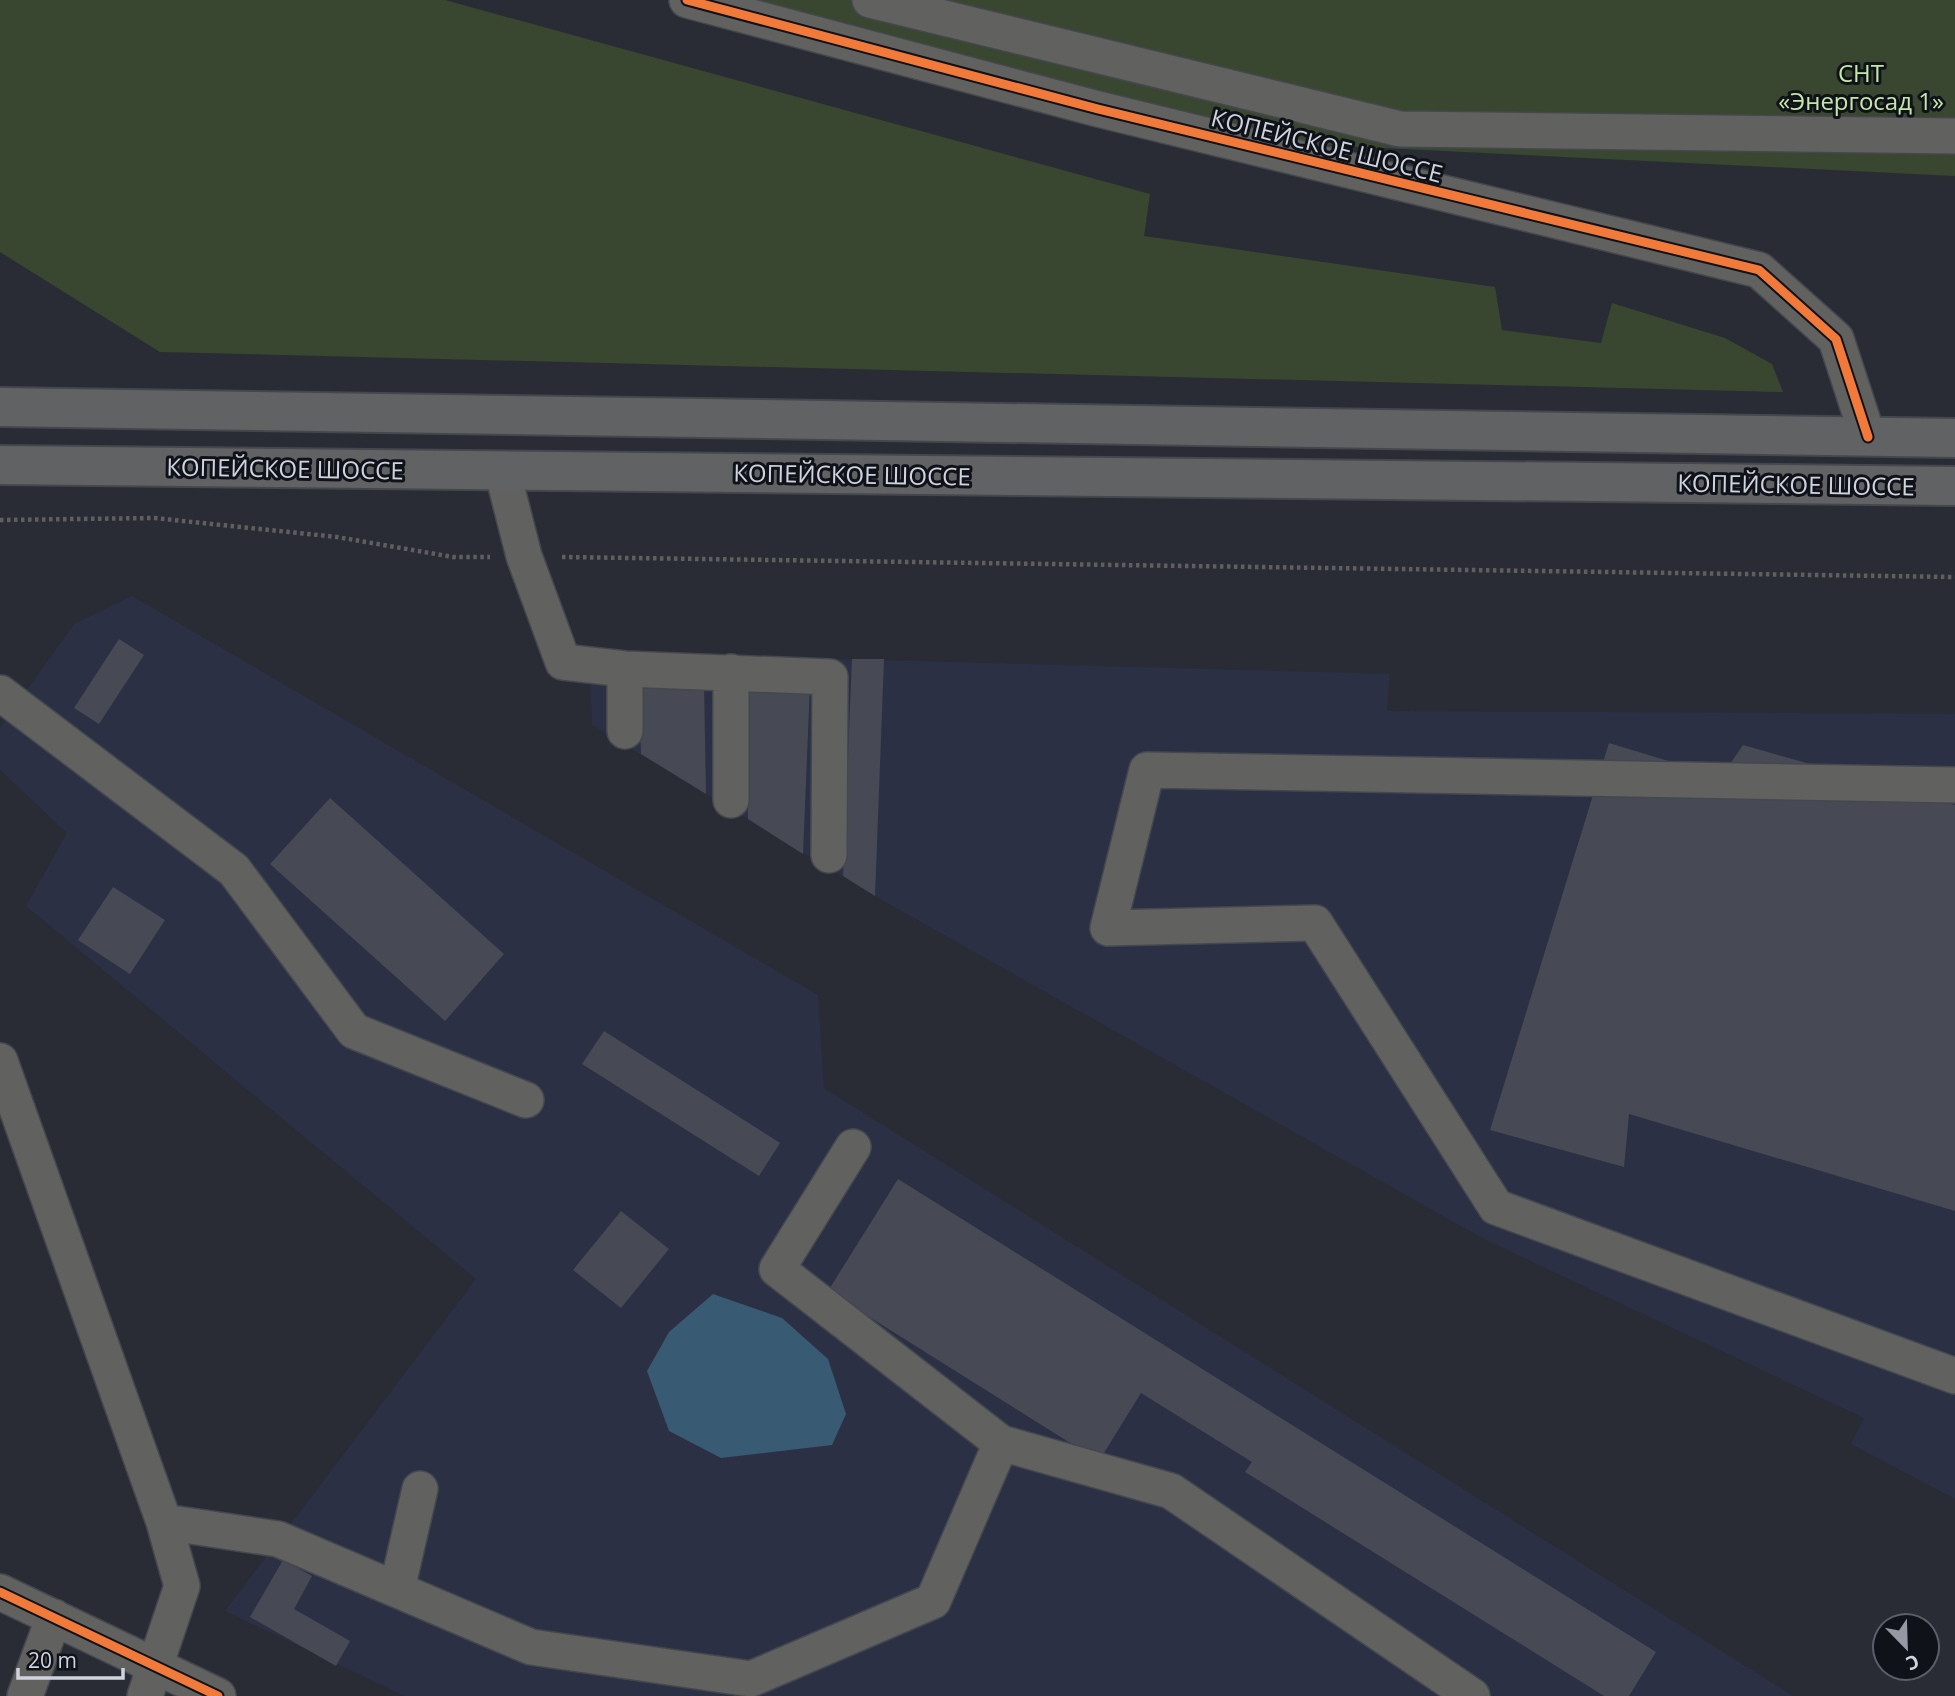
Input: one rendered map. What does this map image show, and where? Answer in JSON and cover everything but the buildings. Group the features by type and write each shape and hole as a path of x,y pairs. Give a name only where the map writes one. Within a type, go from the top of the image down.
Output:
{"main road":[{"name":"КОПЕЙСКОЕ ШОССЕ","path":"0,407 1955,438"},
{"name":"КОПЕЙСКОЕ ШОССЕ","path":"0,465 1955,486"}],"street":[{"name":"КОПЕЙСКОЕ ШОССЕ","path":"687,0 1098,109 1759,270 1836,339 1868,437"},
{"path":"870,0 1400,130 1955,136"},
{"path":"502,470 524,556 564,662 625,669 830,677 829,855"},
{"path":"625,669 625,731"},
{"path":"731,672 731,800"},
{"path":"0,693 234,870 354,1031 526,1100"},
{"path":"1955,785 1147,770 1108,928 1315,923 1496,1207 1955,1376"},
{"path":"0,1061 164,1522 182,1586 151,1681"},
{"path":"853,1147 777,1269 1001,1443 1171,1491 1472,1696"},
{"path":"164,1522 278,1539 531,1647 765,1687 933,1601 1001,1443"},
{"path":"397,1590 420,1489"},
{"path":"0,1592 54,1617 151,1681 218,1696"},
{"path":"25,1696 54,1617"}],"path":[{"path":"0,520 154,518 337,537 453,557 1955,578"}],"shaded area":[{"path":"132,596 818,995 824,1088 1793,1696 405,1696 225,1611 476,1279 26,906 67,833 0,770 0,728 74,624"},
{"path":"589,652 1390,674 1387,711 1955,714 1955,1499 1851,1444 1864,1418 1484,1239 875,896 592,725"},
{"path":"713,1294 782,1318 828,1359 846,1414 832,1445 721,1458 669,1431 647,1371 669,1332"}],"green space":[{"path":"0,0 445,0 1150,194 1144,236 1495,287 1502,330 1601,343 1612,303 1725,338 1772,364 1783,392 160,352 0,252"},
{"name":"СНТ «Энергосад 1»","path":"725,0 1955,0 1955,176 1261,142"}],"cycle path":[{"path":"687,0 1098,109 1759,270 1836,339 1868,437"},
{"path":"0,1592 218,1696"}]}
